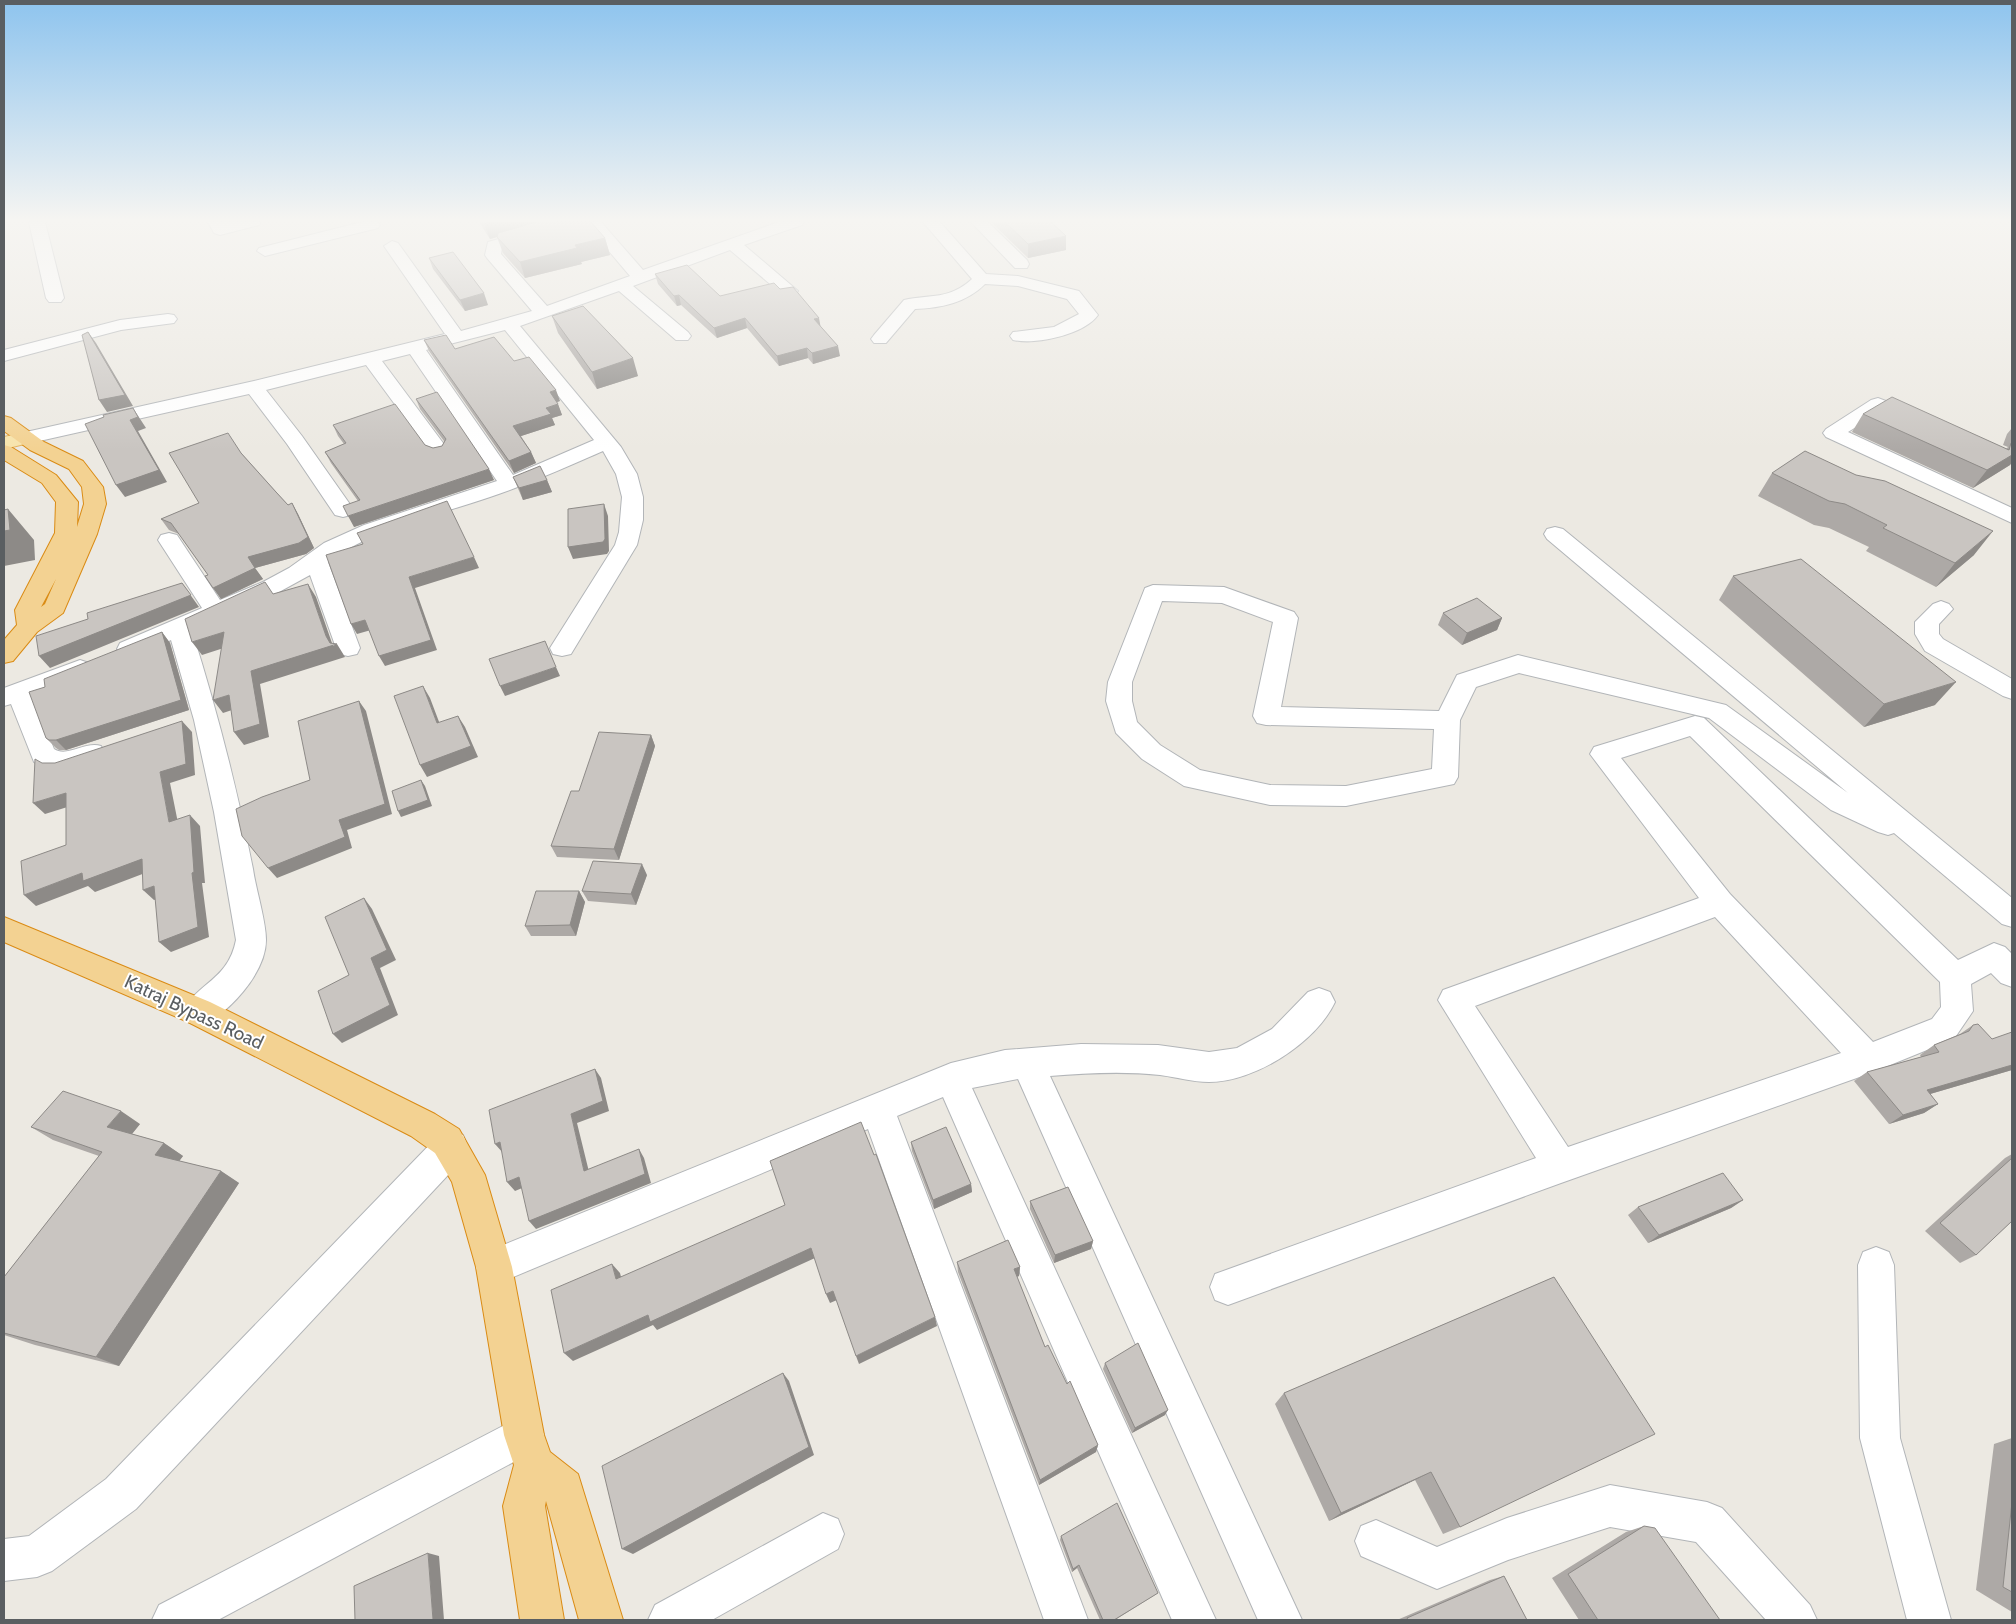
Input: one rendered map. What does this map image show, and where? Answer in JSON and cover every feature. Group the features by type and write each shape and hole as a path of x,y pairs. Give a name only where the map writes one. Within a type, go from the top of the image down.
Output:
{"highway":[{"path":"4,422 37,446 76,465 92,488 95,504 86,534 55,608 29,626 4,655"},
{"path":"4,451 49,479 68,502 66,533 41,586 27,610 29,626"},
{"name":"Katraj Bypass Road","path":"4,929 199,1012 380,1104 437,1136"},
{"path":"437,1136 468,1175 494,1267 529,1450 524,1506 542,1620"},
{"path":"529,1450 563,1489 601,1620"}],"main road":[{"path":"4,443 26,438"}],"street":[{"path":"428,298 456,337"},
{"path":"531,298 544,313"},
{"path":"26,438 254,387 509,324 586,298"},
{"path":"637,298 682,336"},
{"path":"880,339 910,304 935,304 952,298"},
{"path":"1019,336 1051,334 1080,324 1089,315 1076,298"},
{"path":"4,356 120,325 168,320"},
{"path":"509,324 607,442 625,467 634,498 632,528 626,545 562,648"},
{"path":"415,347 509,484"},
{"path":"370,358 439,452"},
{"path":"254,387 295,440 344,510"},
{"path":"1932,426 1878,404 1833,433 2012,516"},
{"path":"112,746 66,762 53,762 43,755 12,694 107,658 271,587 332,548 372,530 509,484 607,442"},
{"path":"1555,534 2012,915"},
{"path":"169,540 216,612"},
{"path":"316,560 348,648"},
{"path":"1447,720 1266,716 1286,618 1224,595 1153,593 1120,682 1119,700 1126,726 1151,752 1193,779 1270,795 1346,796 1445,776 1447,720 1466,681 1518,664 1717,711 1841,803 1919,838"},
{"path":"1941,609 1927,622 1927,634 1934,645 2012,690"},
{"path":"179,628 196,719 228,812 251,940 249,957 242,970 230,986 199,1012"},
{"path":"1228,1287 1561,1166 1868,1059 1943,1029 1957,1011 1955,977 1695,725 1603,754 1720,903 1868,1059"},
{"path":"1561,1166 1454,1000 1720,903"},
{"path":"1955,977 1994,956 2012,974"},
{"path":"494,1267 951,1078 1005,1065 1081,1059 1158,1060 1209,1067 1242,1062 1283,1039 1319,1002"},
{"path":"1027,1063 1280,1620"},
{"path":"951,1078 1194,1620"},
{"path":"877,1108 1066,1620"},
{"path":"4,1560 37,1556 121,1494 437,1136"},
{"path":"1876,1265 1880,1438 1929,1620"},
{"path":"174,1620 529,1450"},
{"path":"1376,1541 1437,1568 1507,1540 1610,1506 1707,1523 1795,1620"},
{"path":"670,1620 823,1534"}],"building":[{"path":"682,298 802,298 819,318 814,319 838,346 812,353 807,348 777,356 745,318 714,328"},
{"path":"583,306 633,358 592,372 552,316"},
{"path":"88,332 125,395 99,400 82,335"},
{"path":"446,335 455,349 494,337 514,361 529,357 556,390 550,392 558,404 546,408 551,414 513,426 531,452 509,461 424,340"},
{"path":"437,392 489,469 348,516 343,506 360,500 325,452 346,443 333,425 395,404 425,445 433,448 442,446 446,439 416,399"},
{"path":"1892,397 2009,450 2012,443 2012,455 1987,470 1863,414"},
{"path":"133,408 138,417 130,420 159,470 116,485 85,424 104,417 103,415"},
{"path":"228,433 241,453 276,492 288,505 292,503 308,537 299,543 248,557 255,568 213,588 205,576 208,575 171,523 161,519 199,503 169,453"},
{"path":"1805,451 1856,475 1885,481 1993,531 1955,563 1883,528 1887,525 1845,504 1829,501 1772,473"},
{"path":"540,466 547,480 519,488 513,477"},
{"path":"447,501 474,557 409,577 431,640 379,656 365,620 351,624 326,555 363,544 357,533"},
{"path":"604,504 605,539 603,542 568,547 568,509"},
{"path":"8,509 10,530 4,531 4,510"},
{"path":"1801,559 1956,682 1884,704 1733,576"},
{"path":"265,582 273,594 308,584 326,636 330,643 337,644 251,671 260,724 234,732 229,695 213,700 224,632 192,642 185,619"},
{"path":"182,583 191,595 39,656 36,636 88,619 87,613"},
{"path":"1477,598 1502,618 1467,633 1443,613"},
{"path":"162,632 181,700 56,740 46,738 29,692 45,687 44,679"},
{"path":"545,641 556,667 500,686 489,659"},
{"path":"423,686 437,723 458,716 471,746 420,765 394,696"},
{"path":"359,701 385,804 339,820 345,837 268,868 242,836 236,809 262,797 310,780 298,721"},
{"path":"182,721 186,764 160,772 169,822 190,815 194,872 192,873 198,927 159,942 154,886 143,890 142,859 83,881 82,873 24,895 21,861 66,845 66,793 33,803 35,759 42,763 55,763"},
{"path":"599,732 651,735 614,849 551,846 571,791 579,791"},
{"path":"421,780 428,800 398,811 392,791"},
{"path":"593,861 642,864 631,894 582,891"},
{"path":"536,891 579,891 570,925 525,926"},
{"path":"364,898 387,950 371,958 390,1005 333,1034 318,991 349,975 325,917"},
{"path":"1978,1024 1992,1039 2012,1032 2012,1065 1927,1090 1938,1104 1903,1115 1867,1072 1939,1052 1934,1045 1969,1031 1973,1025"},
{"path":"595,1069 603,1101 571,1114 584,1171 639,1149 645,1174 529,1221 519,1177 507,1182 500,1142 495,1144 489,1110"},
{"path":"63,1091 121,1111 107,1127 164,1143 155,1155 221,1171 96,1357 4,1333 4,1277 102,1152 31,1127"},
{"path":"861,1122 874,1155 876,1154 935,1317 856,1356 833,1291 826,1294 811,1248 650,1322 648,1315 564,1353 551,1290 612,1264 616,1279 785,1205 770,1161"},
{"path":"946,1127 971,1184 933,1200 911,1142"},
{"path":"2012,1158 2012,1221 1976,1255 1940,1223"},
{"path":"1723,1173 1743,1200 1659,1235 1638,1207"},
{"path":"1068,1187 1093,1241 1055,1255 1030,1201"},
{"path":"1008,1240 1020,1267 1014,1269 1045,1347 1048,1345 1067,1384 1070,1381 1098,1445 1040,1480 957,1262"},
{"path":"1554,1277 1655,1434 1460,1527 1431,1472 1341,1513 1284,1393"},
{"path":"1138,1343 1168,1410 1135,1428 1105,1363"},
{"path":"783,1373 809,1447 622,1549 602,1466"},
{"path":"2012,1502 2012,1592 2003,1587"},
{"path":"1117,1503 1158,1593 1114,1620 1103,1620 1079,1565 1073,1569 1061,1536"},
{"path":"1644,1526 1655,1528 1720,1620 1598,1620 1568,1574"},
{"path":"428,1553 433,1620 355,1620 354,1586"},
{"path":"1504,1576 1527,1620 1408,1620 1407,1618"}]}
